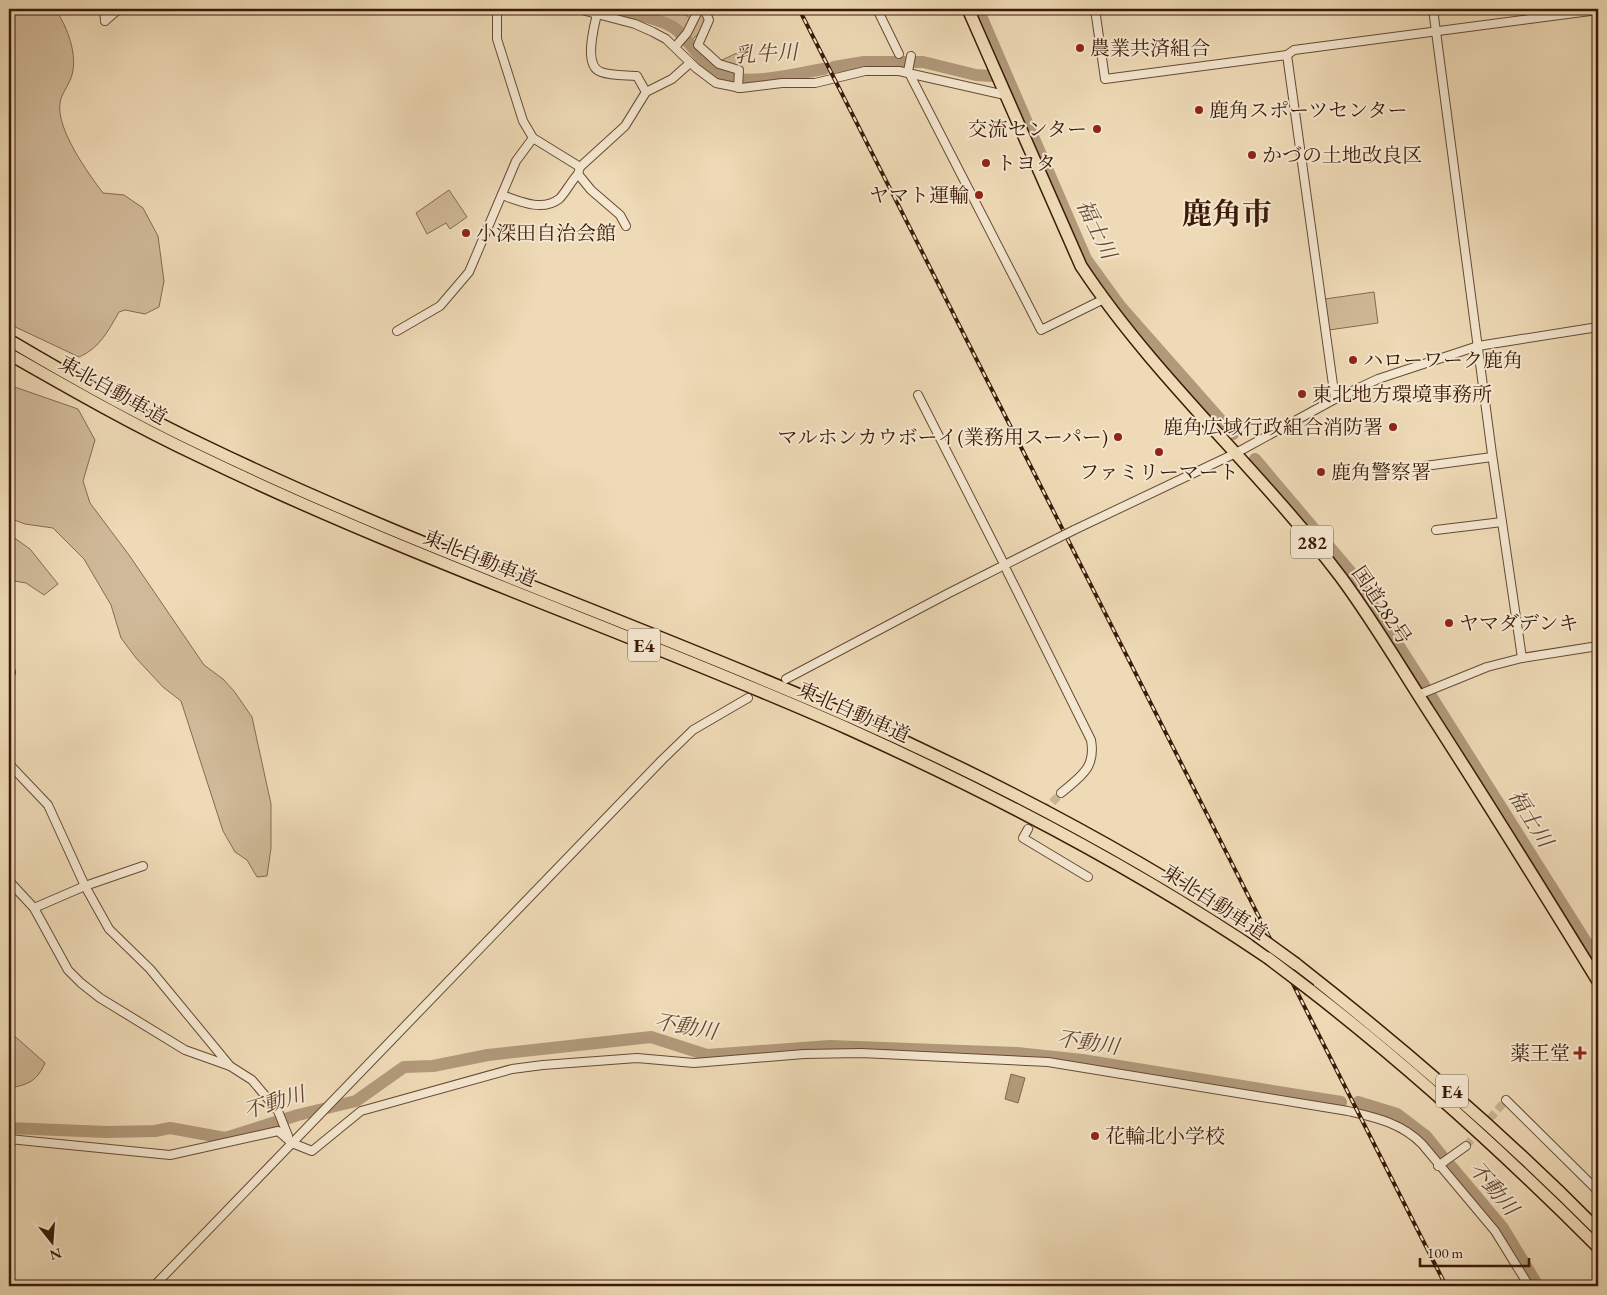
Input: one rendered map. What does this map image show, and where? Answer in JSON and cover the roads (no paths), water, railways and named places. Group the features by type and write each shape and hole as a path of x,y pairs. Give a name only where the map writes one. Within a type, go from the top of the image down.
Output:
{"highway":[{"name":"国道282号","path":"968,9 1081,266 1104,299 1164,372 1236,452 1339,575 1371,618 1598,981"},
{"name":"東北自動車道","path":"9,340 124,406 314,496 762,679 934,755 1105,842 1206,902 1296,964 1420,1062 1556,1187 1598,1230"},
{"name":"東北自動車道","path":"9,354 119,417 266,487 566,614 756,690 929,766 1099,852 1200,912 1268,958 1310,990 1426,1084 1548,1196 1598,1247"}],"street":[{"path":"104,9 105,21 119,9"},
{"path":"497,9 498,39 523,121 533,138 579,171 598,197 620,215 626,226"},
{"path":"578,9 644,28 666,39 690,63 716,83 738,88 782,83 815,83 865,71 909,70 1003,92"},
{"path":"675,47 687,33 699,9 706,13 709,20 698,45 719,64 740,70 738,88"},
{"path":"877,9 899,54"},
{"path":"1095,9 1104,79 1287,55 1294,50 1593,10"},
{"path":"1433,9 1492,457 1522,658"},
{"path":"597,14 590,48 596,69 601,72 637,76 646,92"},
{"path":"1287,55 1335,399"},
{"path":"911,56 909,70 1041,330 1104,299"},
{"path":"502,195 530,205 549,203 559,199 579,171 625,126 646,92 672,79 690,63"},
{"path":"397,331 440,306 469,272 516,161 533,138"},
{"path":"786,679 949,592 1236,452 1335,399 1378,379 1478,346 1598,327"},
{"path":"918,395 1002,560"},
{"path":"1425,466 1492,457"},
{"path":"1436,530 1502,522"},
{"path":"1008,571 1091,740 1094,755 1081,777 1061,793"},
{"path":"1418,695 1487,667 1522,658 1598,646"},
{"path":"9,667 11,672 9,673"},
{"path":"154,1286 662,760 693,730 748,698"},
{"path":"9,764 48,805 85,886 109,929 150,969 230,1066"},
{"path":"1028,829 1023,838 1088,877"},
{"path":"34,908 85,886 143,866"},
{"path":"9,881 34,908 68,970 81,983 100,998 185,1050 230,1066 252,1080 278,1111 282,1127 292,1143"},
{"path":"9,1138 170,1155 213,1147 278,1131 292,1143 312,1151 361,1111 512,1070 543,1065 637,1058 694,1063 804,1054 861,1053 1048,1062 1197,1085 1380,1119 1410,1131 1495,1231 1529,1286"},
{"path":"1506,1100 1598,1191"},
{"path":"1438,1166 1466,1146"}],"waterway":[{"name":"乳牛川","path":"612,9 646,17 672,27 684,37 712,69 728,77 750,80 763,79 824,69"},
{"name":"福士川","path":"978,9 1086,259 1120,306 1233,434"},
{"name":"乳牛川","path":"834,67 864,62 923,62 976,75 1007,77"},
{"name":"福士川","path":"1255,459 1354,576 1424,685"},
{"name":"福士川","path":"1431,696 1598,961"},
{"name":"不動川","path":"9,1128 107,1132 155,1131 170,1128 225,1138 298,1115 356,1101 404,1067 433,1066 488,1055 651,1037 707,1055 830,1046 1017,1053 1082,1060 1341,1102"},
{"name":"不動川","path":"1358,1102 1397,1114 1426,1136 1442,1156"},
{"name":"不動川","path":"1451,1166 1503,1228 1538,1286"}],"tunnel":[{"path":"1028,829 1061,793"},
{"path":"1466,1146 1506,1100"}],"railway":[{"path":"799,9 1446,1286"}],"place":[{"name":"農業共済組合","path":"1080,48"},
{"name":"鹿角スポーツセンター","path":"1199,110"},
{"name":"交流センター","path":"1097,129"},
{"name":"かづの土地改良区","path":"1252,155"},
{"name":"トヨタ","path":"986,163"},
{"name":"ヤマト運輸","path":"979,195"},
{"name":"小深田自治会館","path":"466,233"},
{"name":"ハローワーク鹿角","path":"1353,360"},
{"name":"東北地方環境事務所","path":"1302,394"},
{"name":"鹿角広域行政組合消防署","path":"1393,427"},
{"name":"マルホンカウボーイ(業務用スーパー)","path":"1118,437"},
{"name":"ファミリーマート","path":"1159,452"},
{"name":"鹿角警察署","path":"1321,472"},
{"name":"ヤマダデンキ","path":"1449,623"},
{"name":"薬王堂","path":"1580,1053"},
{"name":"花輪北小学校","path":"1095,1136"}],"district":[{"name":"鹿角市","path":"1227,213"}]}
